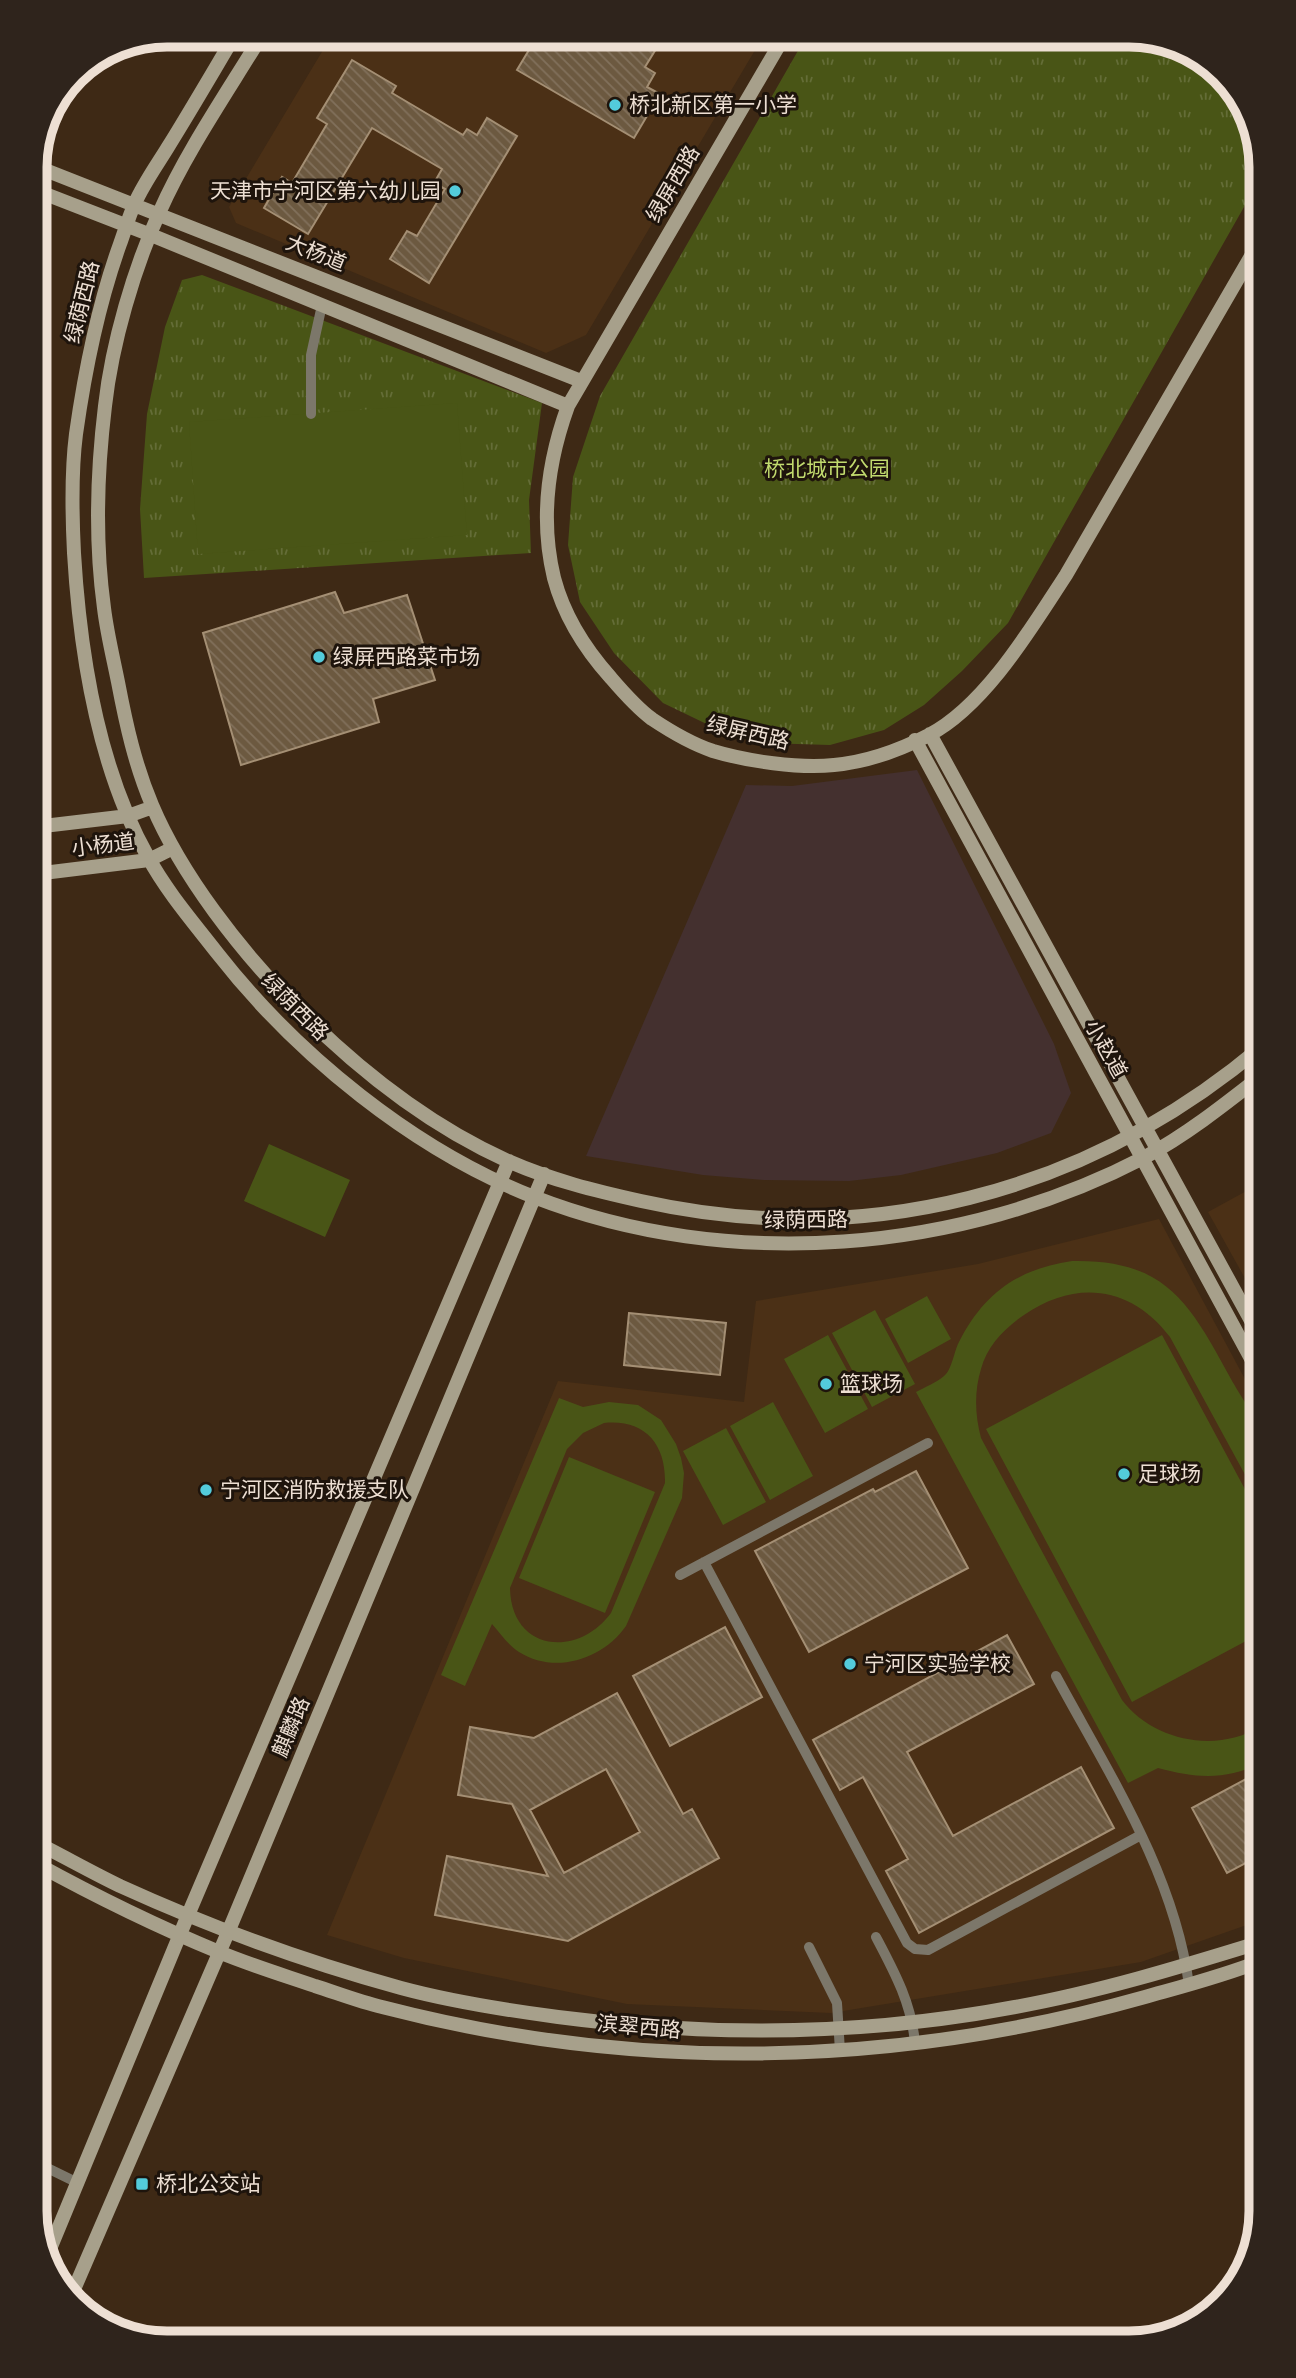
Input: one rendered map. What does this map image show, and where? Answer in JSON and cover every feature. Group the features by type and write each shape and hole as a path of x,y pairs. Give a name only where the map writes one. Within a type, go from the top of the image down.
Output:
{"main road":[{"name":"绿荫西路","path":"228,47 134,204 96,325 75,436 72,505 76,598 87,671 113,775 128,816 149,860 231,970 271,1015 302,1045 380,1110 438,1148 536,1198 628,1224 687,1236 768,1242 858,1240 931,1230 998,1216 1081,1186 1142,1158 1212,1114 1249,1085"},
{"name":"绿荫西路","path":"255,47 174,182 158,214 124,313 105,403 97,509 103,607 124,716 137,766 173,848 201,891 252,959 318,1030 398,1095 467,1140 509,1161 589,1189 711,1215 773,1219 850,1219 928,1208 1004,1189 1066,1167 1130,1136 1211,1085 1249,1056"},
{"name":"绿屏西路","path":"778,48 581,381 568,406 555,443 549,475 547,509 554,577 566,611 582,642 625,694 651,718 713,751 790,764 832,766 877,757 930,734 962,711 997,674 1032,628 1066,575 1249,260"},
{"name":"大杨道","path":"48,171 581,381"},
{"path":"48,195 568,406"},
{"name":"小赵道","path":"930,734 1249,1317"},
{"name":"小赵道","path":"915,740 1249,1355"},
{"name":"小杨道","path":"48,826 128,816 153,807"},
{"name":"小杨道","path":"48,872 149,860 173,848"},
{"name":"麒麟路","path":"52,2243 188,1914 509,1161"},
{"name":"麒麟路","path":"75,2287 229,1930 544,1174"},
{"name":"滨翠西路","path":"47,1848 118,1885 188,1914 313,1961 377,1980 484,2007 668,2029 760,2032 838,2030 913,2023 1052,2000 1249,1946"},
{"name":"滨翠西路","path":"47,1870 98,1898 219,1953 381,2007 492,2031 624,2050 729,2055 840,2051 915,2044 1038,2024 1110,2007 1249,1965"}],"lane":[{"path":"311,414 310,355 322,305"},
{"path":"680,1575 928,1443"},
{"path":"704,1562 850,1839 908,1943 915,1949 928,1950 1141,1835"},
{"path":"1056,1676 1160,1876 1174,1917 1189,1985"},
{"path":"876,1937 899,1982 913,2023 915,2044"},
{"path":"809,1947 837,2003 840,2051"},
{"path":"47,2168 78,2183"}],"shaded area":[{"name":"天津市宁河区第六幼儿园","path":"325,47 757,48 586,335 546,353 236,223 229,207"},
{"path":"917,770 1054,1044 1071,1093 1051,1133 997,1153 901,1175 849,1181 764,1180 703,1175 586,1156 746,785 792,786"},
{"path":"1249,1190 1249,1285 1208,1212"},
{"name":"宁河区实验学校","path":"1159,1219 1249,1387 1249,1924 1141,1962 831,2013 627,2004 404,1958 327,1935 558,1381 744,1402 756,1301 978,1264"}],"green space":[{"name":"桥北城市公园","path":"800,48 1136,48 1160,51 1189,63 1214,82 1240,121 1249,167 1249,198 1008,623 962,671 924,705 884,730 830,745 765,743 717,729 663,703 614,653 580,602 568,545 573,477 600,396"},
{"path":"202,275 542,403 529,500 531,553 144,578 140,509 147,414 165,327 182,280"},
{"path":"457,403 467,535 198,554 189,422"},
{"path":"269,1144 350,1180 325,1237 244,1201"},
{"path":"1072,1261 1104,1262 1131,1268 1172,1291 1202,1329 1249,1410 1249,1482 1170,1337 1155,1320 1138,1307 1102,1293 1063,1296 1017,1320 998,1338 988,1353 976,1395 981,1438 1122,1700 1135,1714 1151,1725 1168,1734 1187,1739 1225,1740 1249,1732 1248,1769 1222,1775 1198,1776 1158,1768 1128,1783 916,1392 938,1381 947,1373 957,1346 969,1325 992,1297 1019,1277"},
{"name":"篮球场","path":"927,1296 951,1339 908,1363 885,1319"},
{"name":"篮球场","path":"875,1310 915,1384 872,1407 832,1333"},
{"name":"篮球场","path":"828,1335 868,1409 825,1433 784,1359"},
{"name":"足球场","path":"1162,1335 1249,1497 1249,1639 1132,1702 986,1429"},
{"path":"559,1398 583,1407 609,1402 638,1405 661,1420 681,1458 684,1473 682,1498 626,1626 616,1638 592,1655 563,1663 548,1662 519,1652 492,1624 465,1686 441,1675","holes":["604,1423 631,1425 650,1436 662,1456 665,1483 611,1613 597,1628 581,1637 564,1642 533,1636 521,1625 513,1609 510,1588 567,1449 583,1433"]},
{"name":"篮球场","path":"773,1402 813,1476 770,1500 730,1426"},
{"path":"726,1428 766,1502 723,1525 683,1451"},
{"path":"569,1457 655,1492 605,1613 519,1578"}],"building":[{"path":"531,47 654,48 656,49 645,67 655,73 647,87 660,94 634,138 517,70"},
{"path":"352,60 396,86 392,93 463,135 467,129 477,135 487,118 517,136 429,283 390,259 407,231 417,236 445,189 434,183 442,169 372,128 308,234 264,208 282,177 292,183 327,124 317,118"},
{"name":"绿屏西路菜市场","path":"335,592 344,613 407,595 435,680 373,699 379,722 241,765 203,633"},
{"path":"629,1313 726,1323 720,1375 624,1365"},
{"path":"916,1471 968,1568 809,1652 755,1551 873,1489 875,1492"},
{"path":"725,1627 762,1697 670,1746 633,1676"},
{"path":"1007,1635 1034,1684 907,1752 953,1836 1081,1767 1114,1828 919,1933 886,1871 908,1859 863,1777 840,1790 813,1740"},
{"path":"617,1693 683,1814 692,1809 719,1858 568,1941 435,1915 447,1856 548,1876 512,1804 458,1795 470,1727 534,1738","holes":["606,1769 640,1832 564,1873 530,1810"]},
{"path":"1249,1777 1249,1861 1227,1873 1192,1808"}],"place":[{"name":"桥北新区第一小学","path":"615,105"},
{"name":"天津市宁河区第六幼儿园","path":"455,191"},
{"name":"绿屏西路菜市场","path":"319,657"},
{"name":"篮球场","path":"826,1384"},
{"name":"足球场","path":"1124,1474"},
{"name":"宁河区消防救援支队","path":"206,1490"},
{"name":"宁河区实验学校","path":"850,1664"},
{"name":"桥北公交站","path":"142,2184"}]}
